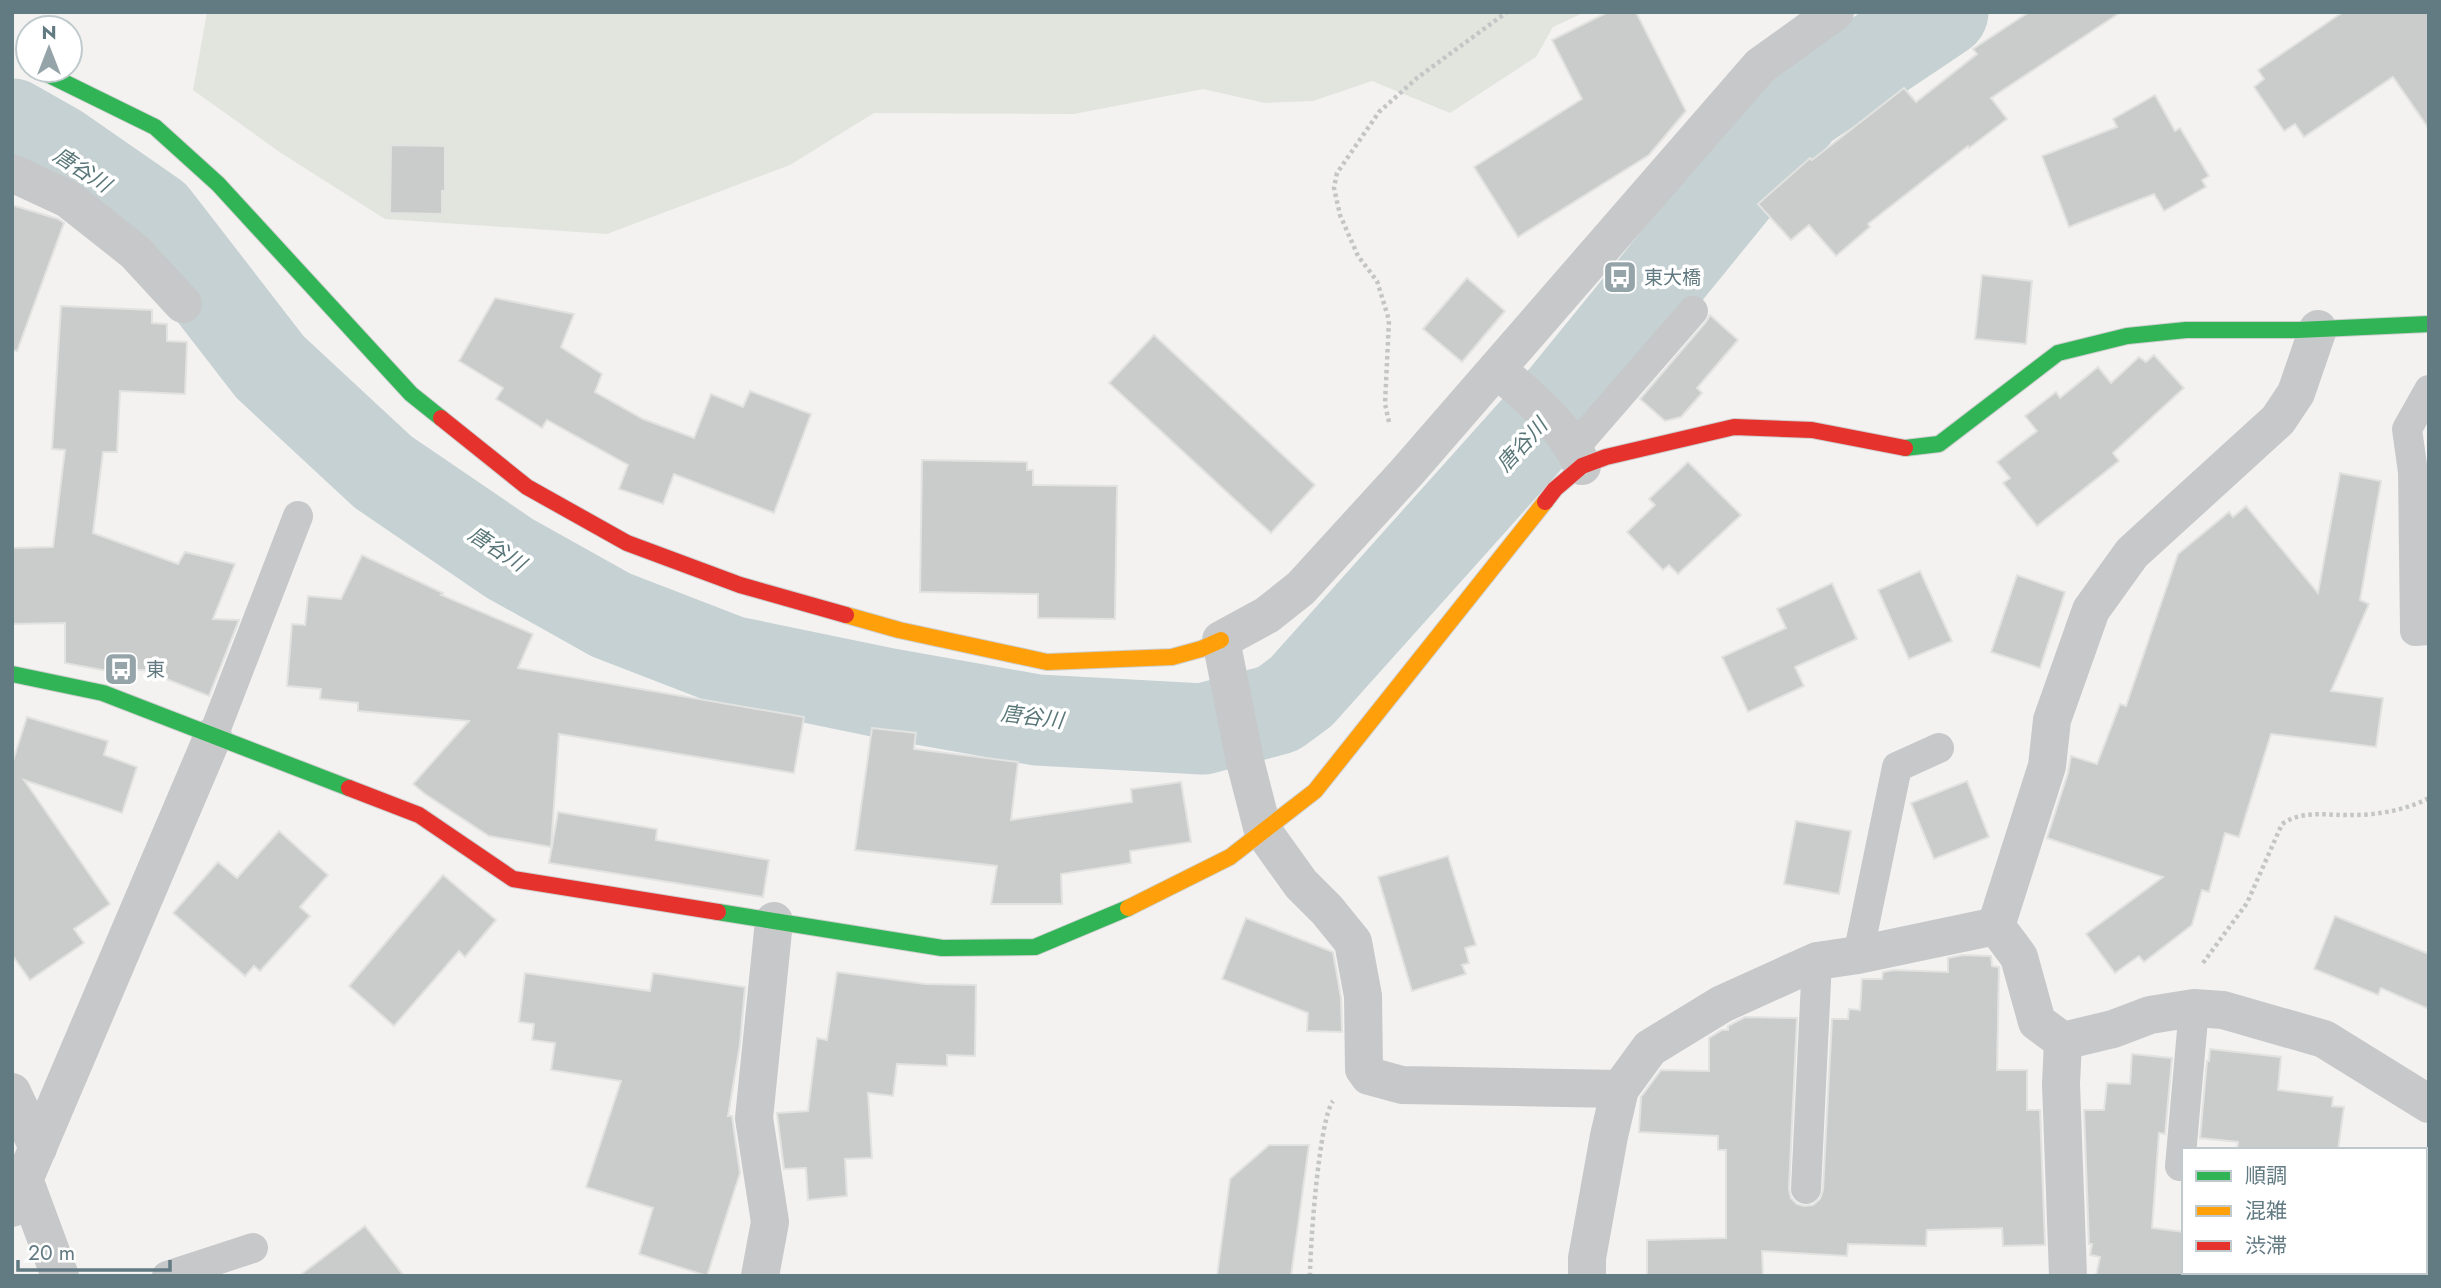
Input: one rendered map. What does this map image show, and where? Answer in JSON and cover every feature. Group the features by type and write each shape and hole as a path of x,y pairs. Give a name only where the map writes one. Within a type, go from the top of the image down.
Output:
{"street":[{"path":"67,84 155,127 218,184 411,394 527,487 627,543 740,585 899,630 1047,662 1172,657 1221,640 1267,615 1301,588 1407,472 1511,381 1760,66 1835,12"},
{"path":"12,173 68,199 135,252 183,304"},
{"path":"1511,381 1573,447 1606,457 1734,427 1812,430 1909,449 1939,444 2058,353 2127,336 2186,330 2318,329 2429,324"},
{"path":"1996,926 2047,766 2052,720 2091,610 2132,553 2278,420 2296,393 2318,329"},
{"path":"12,674 103,693 419,816 513,879 942,948 1035,947 1122,911 1230,857 1315,791 1555,489 1573,447"},
{"path":"1221,640 1245,761 1263,831 1301,884 1353,942 1363,996 1364,1069 1369,1076 1402,1085 1620,1089"},
{"path":"25,1179 213,736"},
{"path":"760,1276 770,1222 754,1118 774,921"},
{"path":"1587,1276 1587,1258 1599,1190 1620,1089 1650,1048 1722,1004 1816,961 1858,955 1996,926"},
{"path":"1996,926 2019,957 2037,1022 2063,1041 2113,1029 2150,1015 2186,1009 2223,1010 2324,1039 2429,1104"},
{"path":"2063,1041 2061,1084 2068,1276"},
{"path":"12,1092 25,1179 60,1276"}],"lane":[{"path":"1573,447 1693,311"},
{"path":"2429,390 2407,429 2413,472 2415,631 2429,630"},
{"path":"213,736 298,516"},
{"path":"1858,955 1897,767 1939,748"},
{"path":"1806,1189 1816,961"},
{"path":"2180,1166 2186,1009"},
{"path":"167,1276 253,1248"}],"path":[{"path":"1407,472 1390,430 1385,404 1389,320 1377,281 1358,256 1340,215 1334,188 1337,173 1380,112 1417,78 1507,12"},
{"path":"2186,1009 2197,970 2247,903 2282,824 2293,816 2306,814 2380,814 2429,798"},
{"path":"1310,1276 1323,1129 1329,1105 1364,1069"}],"shaded area":[{"path":"207,12 1585,12 1553,27 1536,57 1450,113 1372,81 1313,101 1265,103 1203,89 1074,114 874,113 790,165 607,234 385,219 281,153 193,90"}],"building":[{"path":"1608,12 1636,12 1686,111 1649,155 1518,237 1474,167 1582,99 1552,40"},
{"path":"2029,12 2121,12 1991,98 2007,119 1868,224 1870,227 1836,256 1809,225 1791,240 1758,204 1810,158 1812,160 1904,88 1916,102 1977,54 1973,49"},
{"path":"2343,12 2429,12 2429,129 2393,77 2304,137 2295,124 2284,131 2254,87 2264,79 2258,70"},
{"path":"2155,95 2175,131 2180,128 2209,176 2202,180 2206,187 2164,211 2154,194 2069,227 2042,156 2117,127 2113,119"},
{"path":"391,145 445,146 442,214 390,213"},
{"path":"12,205 64,223 17,351 12,350"},
{"path":"1982,275 2032,281 2026,344 1975,339"},
{"path":"1467,278 1505,311 1462,362 1423,329"},
{"path":"495,298 574,314 561,347 602,374 595,392 643,419 694,438 711,394 743,407 750,391 811,414 774,513 674,474 663,504 619,489 628,465 547,420 542,428 496,399 503,388 459,361"},
{"path":"61,306 152,310 152,323 167,324 167,341 187,342 185,394 120,391 117,452 103,452 93,533 178,564 185,552 235,564 213,619 239,620 209,696 144,670 102,670 65,663 65,623 12,624 12,548 53,547 65,450 52,449"},
{"path":"1710,315 1738,340 1697,388 1702,393 1681,417 1665,421 1640,399"},
{"path":"1154,335 1315,485 1271,533 1109,383"},
{"path":"2154,355 2184,388 2113,453 2119,461 2037,526 2003,483 2010,478 1997,462 2037,431 2025,416 2056,392 2060,398 2098,367 2111,383 2139,357 2146,362"},
{"path":"922,460 1027,462 1027,470 1033,470 1033,485 1117,486 1115,619 1038,618 1038,594 920,592"},
{"path":"1688,462 1741,515 1678,574 1669,565 1663,570 1627,532 1655,505 1649,499"},
{"path":"2340,473 2381,481 2360,600 2369,604 2331,691 2383,698 2376,747 2271,734 2239,837 2225,833 2209,892 2202,890 2192,925 2144,962 2139,956 2115,973 2086,934 2163,877 2047,838 2071,756 2097,764 2120,704 2126,706 2178,554 2229,512 2233,517 2246,506 2318,593"},
{"path":"362,555 443,593 441,595 533,634 518,668 804,717 794,773 559,734 551,847 489,836 413,784 469,721 358,711 358,703 320,699 321,689 287,686 292,624 305,625 308,596 341,599"},
{"path":"1920,571 1952,641 1909,659 1878,590"},
{"path":"2017,575 2065,592 2040,668 1991,652"},
{"path":"1832,583 1857,639 1795,667 1804,686 1748,712 1722,657 1786,628 1777,609"},
{"path":"27,717 108,741 104,755 137,767 122,813 24,780 110,904 74,929 84,943 30,980 12,955 12,764"},
{"path":"872,728 916,733 914,749 1018,762 1011,820 1132,802 1131,789 1181,782 1191,842 1130,851 1131,863 1061,874 1062,904 991,904 997,866 855,850"},
{"path":"1967,781 1989,837 1934,859 1911,803"},
{"path":"558,812 657,829 656,840 769,860 763,897 549,863"},
{"path":"1796,821 1851,831 1839,894 1784,884"},
{"path":"279,831 328,875 300,907 310,916 260,971 254,966 245,976 173,913 218,862 237,878"},
{"path":"1448,856 1476,945 1465,948 1469,963 1462,965 1466,974 1412,991 1378,877"},
{"path":"443,875 496,920 465,957 459,951 394,1026 349,986"},
{"path":"2335,916 2429,954 2429,1009 2381,988 2378,995 2314,969"},
{"path":"1246,918 1333,952 1341,998 1342,1032 1307,1031 1308,1013 1222,979"},
{"path":"1963,955 1991,956 1992,966 1999,967 1997,1070 2027,1070 2027,1110 2040,1110 2045,1245 2003,1246 2002,1228 1927,1230 1926,1246 1848,1244 1847,1256 1762,1251 1763,1276 1647,1276 1647,1240 1726,1238 1726,1150 1718,1150 1718,1136 1639,1132 1641,1097 1661,1070 1709,1071 1709,1038 1722,1030 1728,1030 1728,1026 1745,1017 1797,1018 1789,1189 1791,1198 1797,1204 1813,1205 1820,1199 1823,1190 1832,1019 1848,1019 1849,1009 1860,1010 1862,979 1882,979 1883,972 1894,970 1948,972 1948,958"},
{"path":"837,972 925,984 976,985 975,1056 947,1055 947,1066 897,1064 893,1096 868,1093 872,1158 845,1159 847,1196 808,1200 806,1168 784,1169 777,1113 808,1111 817,1038 827,1040"},
{"path":"525,973 650,991 653,973 745,987 740,1044 728,1116 732,1116 740,1173 707,1276 639,1254 653,1208 586,1187 621,1081 551,1070 555,1043 532,1040 534,1024 519,1022"},
{"path":"2210,1049 2281,1057 2278,1090 2333,1097 2332,1106 2344,1107 2338,1148 2237,1148 2238,1142 2200,1138"},
{"path":"2132,1054 2172,1058 2165,1134 2159,1133 2152,1228 2182,1232 2184,1276 2096,1276 2100,1257 2090,1255 2092,1244 2089,1244 2084,1110 2104,1110 2107,1083 2130,1084"},
{"path":"1269,1145 1309,1145 1291,1276 1217,1276 1230,1179"},
{"path":"365,1226 404,1276 299,1276"}],"waterway":[{"name":"唐谷川","path":"12,124 56,149 154,217 270,367 383,472 509,558 611,615 730,661 885,693 1037,720 1203,729 1278,709 1301,692 1566,396 1801,107 1943,12"}],"traffic: fast":[{"path":"67,84 155,127 218,184 411,394 441,418"},
{"path":"1905,448 1939,444 2058,353 2127,336 2186,330 2298,330 2429,324"},
{"path":"12,674 103,693 349,788"},
{"path":"718,912 942,948 1035,947 1128,908"}],"traffic: slow":[{"path":"1128,908 1230,857 1315,791 1545,502"},
{"path":"846,615 899,630 1047,662 1172,657 1221,640"}],"traffic: jam":[{"path":"441,418 527,487 627,543 740,585 846,615"},
{"path":"1545,502 1555,489 1582,466 1606,457 1734,427 1812,430 1905,448"},
{"path":"349,788 419,815 513,879 718,912"}],"place":[{"name":"東大橋","path":"1620,277"},
{"name":"東","path":"121,669"}]}
